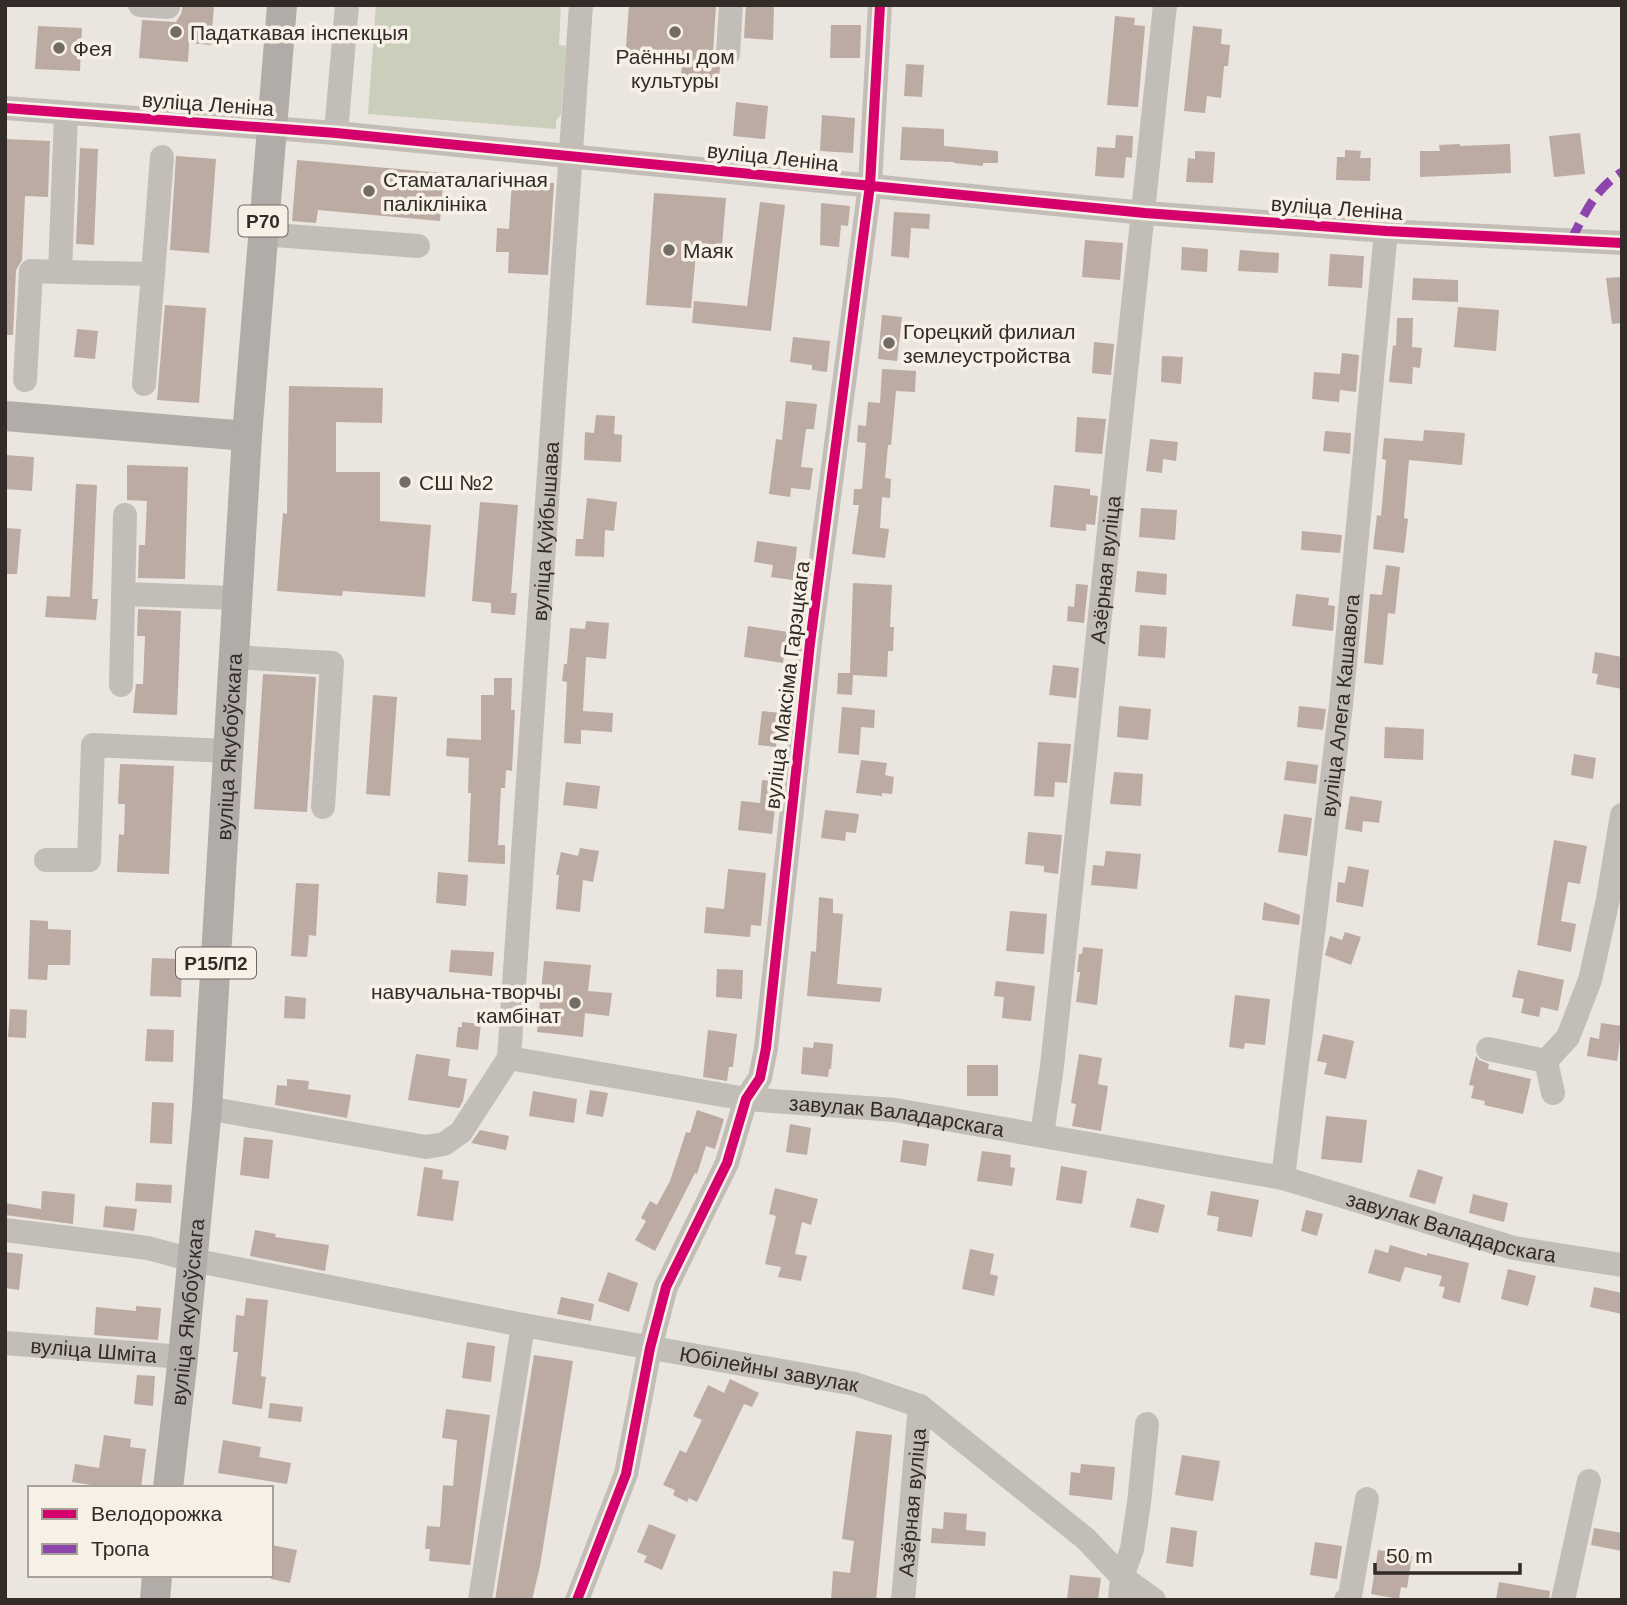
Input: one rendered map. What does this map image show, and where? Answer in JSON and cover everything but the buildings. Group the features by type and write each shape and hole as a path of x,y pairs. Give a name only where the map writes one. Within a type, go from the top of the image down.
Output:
{"main road":[{"name":"вуліца Якубоўскага","path":"168,1486 207,1108 247,436 282,5"},
{"path":"5,416 247,436"},
{"path":"155,1600 157,1577"}],"street":[{"path":"140,5 168,5"},
{"path":"336,133 347,5"},
{"name":"вуліца Куйбышава","path":"509,1058 581,5"},
{"path":"728,54 731,5"},
{"name":"вуліца Максіма Гарэцкага","path":"650,1348 666,1287 727,1163 746,1099 760,1078 766,1048 810,643 870,186 880,5"},
{"name":"Азёрная вуліца","path":"1042,1135 1054,1052 1165,5"},
{"name":"вуліца Леніна","path":"5,108 336,133 1144,213 1386,231 1622,243"},
{"path":"60,272 66,113"},
{"path":"144,384 162,157"},
{"name":"вуліца Алега Кашавога","path":"1283,1178 1341,705 1386,231"},
{"path":"262,234 418,246"},
{"path":"26,380 32,271 153,274"},
{"path":"121,685 124,514"},
{"path":"123,594 237,598"},
{"path":"234,657 332,663 323,807"},
{"path":"46,860 89,860 93,745 228,751"},
{"path":"1546,1060 1567,1037 1590,980 1608,899 1622,816"},
{"path":"1488,1049 1546,1060"},
{"path":"207,1108 426,1147 444,1144 461,1132 509,1058"},
{"name":"завулак Валадарскага","path":"509,1058 746,1099 895,1110 1283,1178 1514,1248 1622,1265"},
{"path":"1546,1060 1553,1093"},
{"name":"Юбілейны завулак","path":"5,1230 148,1248 192,1260 523,1325 855,1384 920,1406 1086,1539 1121,1588 1153,1600"},
{"path":"480,1600 523,1325"},
{"name":"вуліца Шміта","path":"5,1343 183,1357"},
{"path":"577,1600 626,1474 650,1348"},
{"name":"Азёрная вуліца","path":"902,1600 920,1406"},
{"path":"1121,1588 1136,1526 1147,1424"},
{"path":"1563,1600 1589,1481"},
{"path":"1346,1600 1350,1596 1367,1499"}],"green space":[{"path":"376,5 561,5 559,45 566,46 561,114 556,121 556,129 368,114"}],"marked path":[{"path":"1571,240 1598,194 1622,172"}],"cycle path":[{"path":"577,1600 626,1474 650,1348 666,1287 727,1163 746,1099 760,1078 766,1048 810,643 870,185 880,5"},
{"path":"5,108 336,133 1145,213 1386,231 1622,243"}],"place":[{"name":"Падаткавая інспекцыя","path":"176,32"},
{"name":"Раённы дом культуры","path":"675,32"},
{"name":"Фея","path":"59,48"},
{"name":"Стаматалагічная паліклініка","path":"369,191"},
{"name":"Маяк","path":"669,250"},
{"name":"Горецкий филиал землеустройства","path":"889,343"},
{"name":"СШ №2","path":"405,482"},
{"name":"навучальна-творчы камбінат","path":"575,1003"}]}
